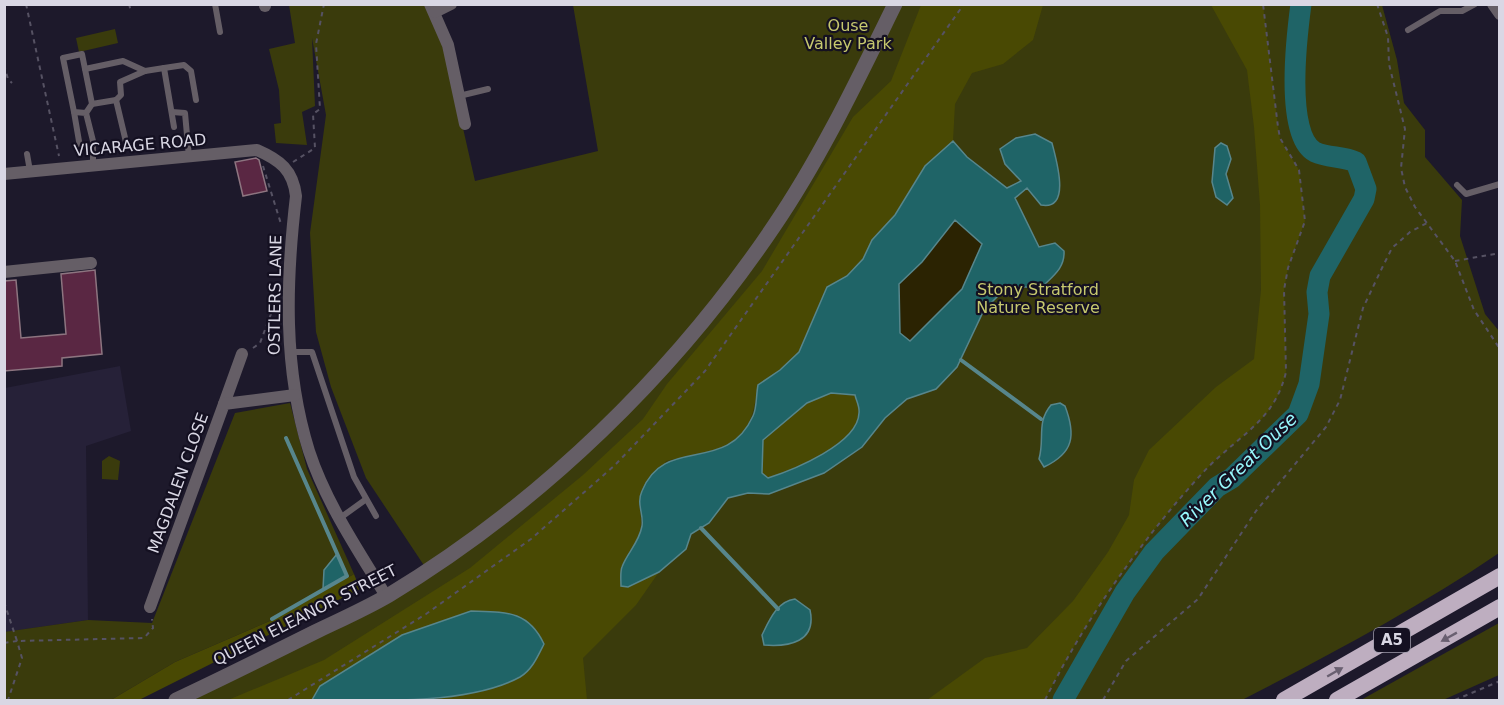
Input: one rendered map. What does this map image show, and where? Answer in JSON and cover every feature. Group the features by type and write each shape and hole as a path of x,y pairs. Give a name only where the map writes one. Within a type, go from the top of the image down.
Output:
{"highway":[{"name":"A5","path":"1284,700 1500,576"},
{"name":"A5","path":"1337,700 1500,607"}],"street":[{"path":"451,4 432,8 448,45 465,124"},
{"name":"QUEEN ELEANOR STREET","path":"176,700 386,596 428,570 522,500 619,413 689,337 732,285 775,225 845,103 895,4"},
{"path":"1492,4 1500,14"},
{"name":"VICARAGE ROAD","path":"4,174 257,150 282,163"},
{"name":"OSTLERS LANE","path":"282,163 294,182 296,196 289,283 289,352 295,395 310,452 339,518 386,596"},
{"path":"4,273 91,263"},
{"path":"224,404 242,354"},
{"name":"MAGDALEN CLOSE","path":"150,607 224,404 295,395"}],"lane":[{"path":"215,4 220,32"},
{"path":"1408,30 1440,11 1462,11 1475,4"},
{"path":"80,147 63,58 82,54 92,104"},
{"path":"85,69 123,61 145,71"},
{"path":"86,112 92,104 116,100 121,95 120,82 145,71 184,65 191,71 196,100"},
{"path":"164,68 174,127"},
{"path":"459,96 488,89"},
{"path":"116,100 126,142"},
{"path":"74,112 86,112"},
{"path":"86,112 93,141 93,166"},
{"path":"172,112 185,113 189,157"},
{"path":"27,154 30,171"},
{"path":"1458,185 1466,194 1500,184"},
{"path":"289,352 312,352 354,477 376,516"},
{"path":"339,518 365,500"}],"path":[{"path":"26,4 61,168"},
{"path":"129,4 130,12"},
{"path":"282,163 315,148 313,114 320,109 316,44 324,4"},
{"path":"1045,700 1076,641 1113,582 1177,502 1211,465 1264,418 1284,384 1286,372 1284,290 1288,268 1305,221 1299,170 1280,138 1263,4"},
{"path":"1377,4 1388,37 1389,64 1405,129 1401,168 1405,187 1427,223 1455,261 1474,310 1500,349"},
{"path":"4,65 8,79 12,83"},
{"path":"257,150 281,227"},
{"path":"1103,700 1126,661 1198,599 1256,512 1326,427 1340,400 1363,308 1382,268 1392,248 1410,232 1427,223"},
{"path":"1455,261 1500,253"},
{"path":"242,354 261,343 278,295"},
{"path":"4,602 22,658 8,700"},
{"path":"4,643 144,639 153,628 150,607"},
{"path":"1455,700 1500,681"}],"shaded area":[{"path":"921,5 1043,5 1033,40 1003,64 972,73 955,104 953,141 925,166 895,215 872,240 863,259 847,276 827,287 799,352 780,370 758,385 754,408 740,436 731,444 719,449 666,461 639,505 641,524 638,539 621,568 628,587 659,572 636,605 583,658 587,700 440,700 471,611 402,635 320,686 312,700 228,700 324,660 470,568 583,475 643,419 667,384 762,271 853,117 891,81"},
{"path":"1211,5 1263,5 1280,139 1299,170 1305,221 1288,268 1284,290 1286,372 1282,387 1261,420 1214,461 1139,549 1073,647 1045,700 927,700 985,658 1027,648 1073,601 1108,552 1129,515 1134,480 1149,450 1216,387 1254,359 1261,290 1260,205 1254,127 1247,70"},
{"path":"1035,134 1052,143 1060,182 1056,200 1051,205 1041,205 1027,188 1015,198 1039,247 1055,243 1064,251 1063,262 1054,275 1042,287 1010,287 999,295 984,310 957,367 936,389 907,399 885,418 862,447 824,473 769,494 748,493 728,498 709,523 691,534 686,549 659,572 628,587 621,586 622,567 642,526 640,496 652,474 665,464 680,458 728,445 741,434 753,416 758,385 780,370 799,352 827,287 847,276 863,259 872,240 895,215 925,166 953,141 967,157 1007,188 1021,181 1005,164 1000,149 1016,138","holes":["955,220 982,244 962,289 910,341 900,333 899,284 922,262","831,393 855,395 859,413 856,424 848,435 808,462 768,478 762,473 763,440 807,403"]},
{"path":"1221,143 1227,146 1231,159 1226,174 1233,198 1227,205 1216,197 1212,182 1215,148"},
{"path":"120,366 131,431 86,446 88,620 5,632 5,388"},
{"path":"831,393 855,394 859,413 856,424 848,435 808,462 768,478 762,473 763,440 807,403"},
{"path":"1060,403 1065,406 1071,426 1070,442 1061,456 1044,467 1039,459 1042,424 1051,405"},
{"path":"337,554 347,576 323,589 324,570"},
{"path":"354,574 360,589 139,700 111,700 175,662 279,617"},
{"path":"795,599 810,610 811,621 805,636 783,645 764,645 762,635 774,612 783,604"},
{"path":"471,611 514,615 531,625 544,644 528,671 499,686 447,697 390,701 312,700 320,686 402,635"}],"green space":[{"path":"289,5 435,5 475,181 598,151 573,5 1382,5 1397,60 1404,103 1425,130 1425,157 1462,200 1460,236 1485,314 1499,331 1499,553 1405,612 1242,700 176,700 427,570 366,478 331,387 316,332 310,233 326,115 312,38 315,106 302,112 307,145 276,143 274,124 281,123 279,90 269,49 295,43"},
{"path":"115,29 118,43 79,52 76,38"},
{"path":"290,403 307,469 354,574 279,617 175,662 111,700 5,700 4,632 88,620 152,623 235,413"},
{"path":"109,456 120,461 118,480 102,479 102,461"},
{"path":"1499,623 1499,675 1443,700 1361,700"}],"sand":[{"path":"955,220 983,244 962,289 910,341 900,333 899,284 922,262"}],"building":[{"path":"256,158 259,160 267,191 243,196 235,162"},
{"path":"95,270 102,354 62,358 62,366 4,371 4,281 16,280 21,338 66,334 61,274"}],"waterway":[{"name":"River Great Ouse","path":"1063,700 1125,592 1154,552 1217,487 1232,478 1298,414 1309,384 1319,314 1317,292 1320,276 1364,199 1366,189 1356,162 1315,152 1305,142 1299,126 1295,60 1301,4"},
{"path":"961,360 1041,419"},
{"path":"272,619 347,576 286,438"},
{"path":"701,528 778,609"}],"park label":[{"name":"Ouse Valley Park","path":"848,34"},
{"name":"Stony Stratford Nature Reserve","path":"1038,298"}]}
